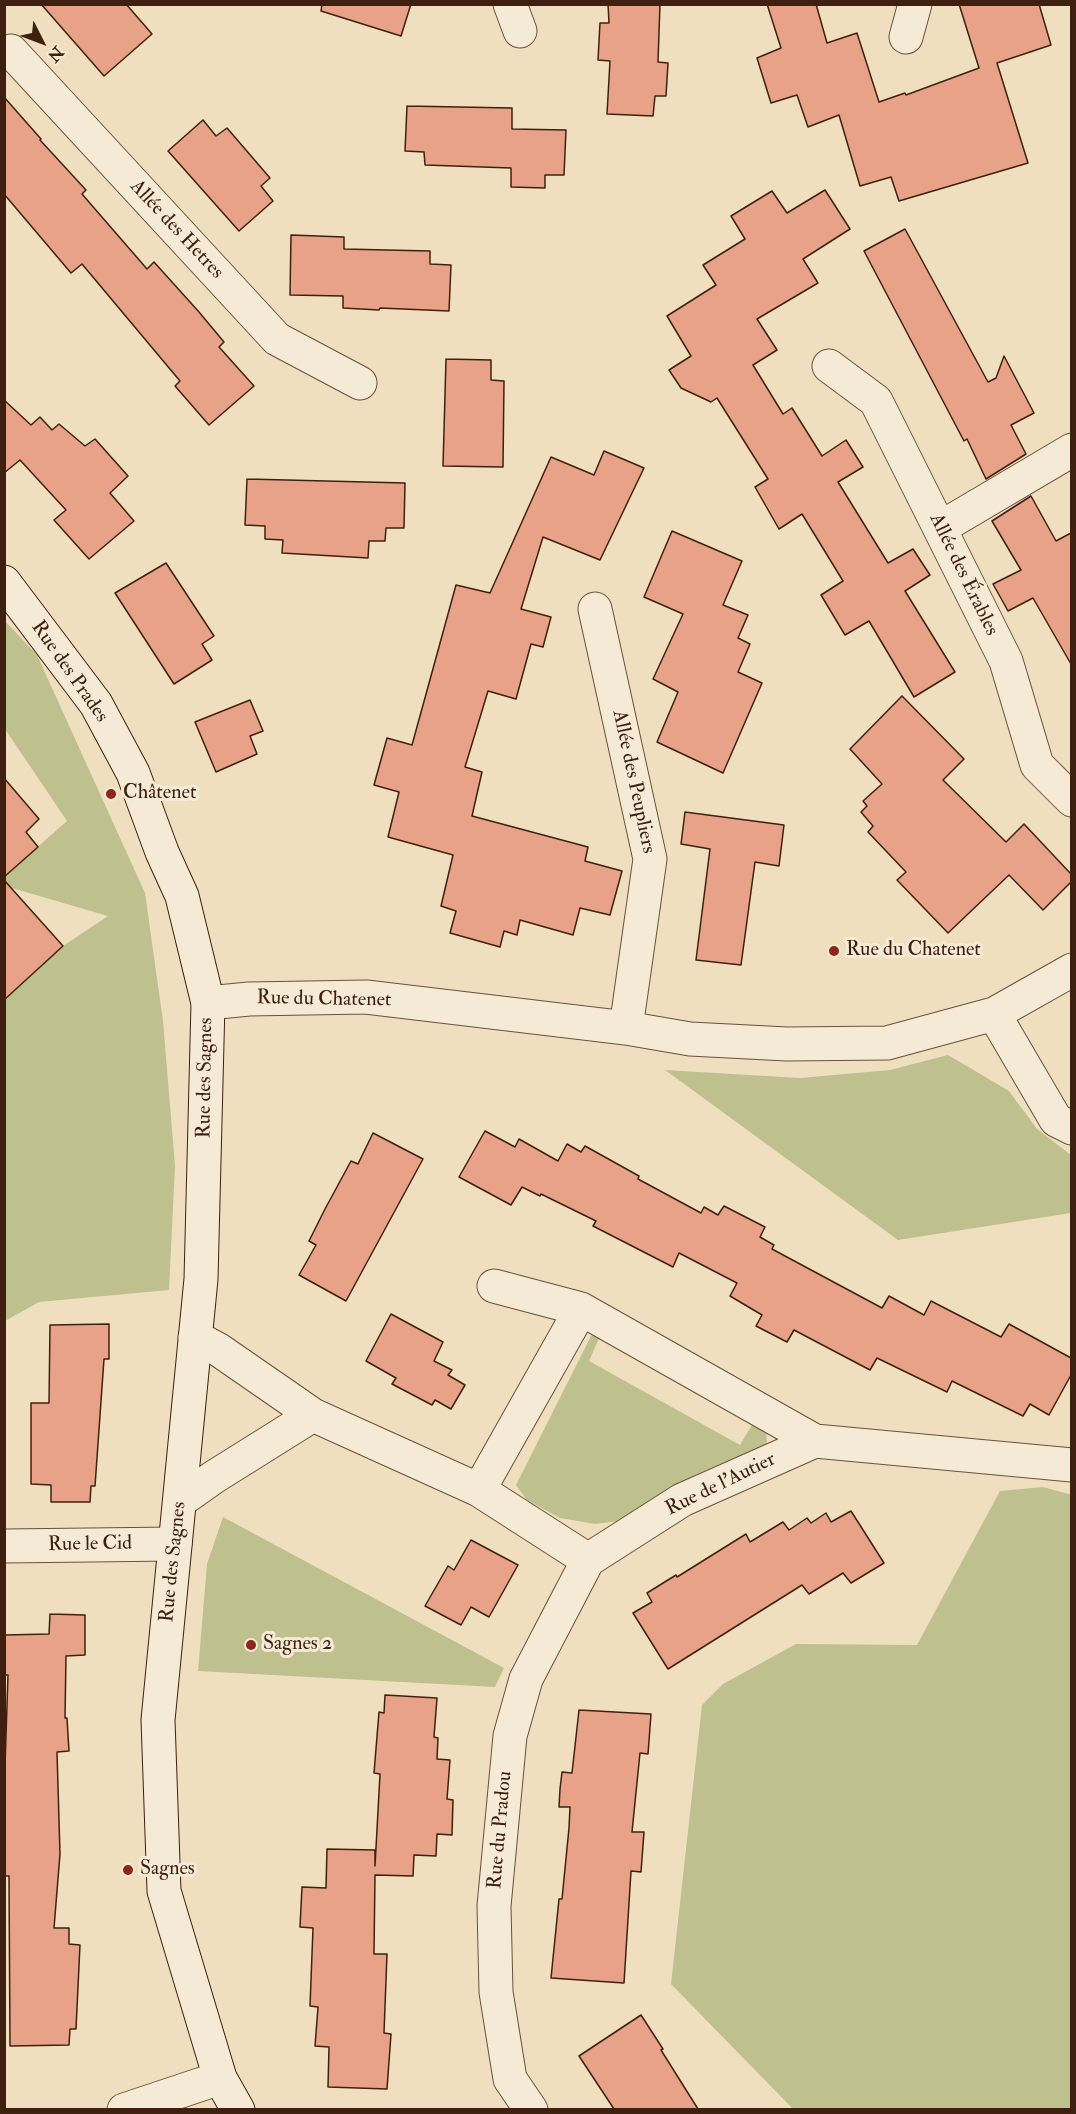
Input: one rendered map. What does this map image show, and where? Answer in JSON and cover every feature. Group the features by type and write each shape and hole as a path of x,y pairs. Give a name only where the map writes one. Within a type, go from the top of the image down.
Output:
{"street":[{"path":"906,37 915,4"},
{"name":"Allée des Hetres","path":"7,50 276,339 360,383"},
{"name":"Allée des Érables","path":"829,366 876,401 1006,662 1037,765 1071,800"},
{"path":"940,528 1071,450"},
{"name":"Rue des Prades","path":"4,582 96,704 133,773 162,852 182,896 208,1003"},
{"name":"Allée des Peupliers","path":"595,609 650,859 626,1028"},
{"name":"Rue du Chatenet","path":"208,1003 249,999 366,997 626,1028 690,1039 787,1044 887,1043 994,1014 1071,970"},
{"name":"Rue des Sagnes","path":"208,1003 201,1280 158,1720 164,1891 220,2078 238,2109"},
{"path":"994,1014 1056,1120 1071,1128"},
{"name":"Rue de l'Autier","path":"494,1286 581,1309 815,1441 1071,1465"},
{"path":"479,1490 581,1309"},
{"path":"195,1337 219,1350 313,1416 479,1490 588,1560"},
{"path":"180,1501 214,1477 313,1416"},
{"name":"Rue de l'Autier","path":"588,1560 682,1500 815,1441"},
{"name":"Rue le Cid","path":"4,1546 175,1544"},
{"name":"Rue du Pradou","path":"531,2109 510,2079 496,1992 494,1906 510,1736 526,1679 588,1560"},
{"path":"124,2109 220,2078"}],"green space":[{"path":"4,620 37,655 145,893 163,1021 175,1166 169,1290 39,1302 5,1321 5,1000 63,946 108,916 5,886 5,874 67,821 5,729"},
{"path":"948,1055 1009,1091 1037,1129 1071,1155 1071,1213 898,1240 665,1070 800,1078 890,1070"},
{"path":"601,1334 589,1361 740,1445 756,1418 766,1428 767,1445 756,1454 729,1460 695,1475 619,1521 595,1524 560,1518 527,1500 516,1485 591,1336"},
{"path":"1043,1487 1072,1495 1071,2109 793,2109 671,1984 702,1705 723,1684 796,1644 917,1645 1000,1491"},
{"path":"223,1517 504,1668 495,1687 198,1671 207,1564"}],"building":[{"path":"41,4 126,4 152,34 104,76"},
{"path":"322,4 411,4 401,36 321,11"},
{"path":"608,4 660,4 658,62 668,63 666,96 655,96 653,116 607,114 610,61 598,60 600,23 609,23"},
{"path":"767,4 816,4 827,43 857,33 879,102 905,93 906,95 979,68 959,4 1039,4 1051,45 997,63 1028,163 899,201 891,177 860,186 839,115 808,127 797,95 771,103 757,58 781,48"},
{"path":"4,97 86,190 82,194 147,269 154,262 199,312 224,342 219,347 254,386 209,425 175,386 180,381 82,264 71,273 4,194"},
{"path":"407,106 512,108 512,129 566,130 564,175 545,175 545,188 511,187 511,168 425,165 424,152 405,151"},
{"path":"203,120 216,136 227,128 270,178 261,186 273,201 239,231 168,151"},
{"path":"825,190 850,229 803,259 818,283 757,319 777,350 753,365 783,414 792,408 822,456 846,440 863,467 838,482 888,563 913,549 930,575 905,591 955,672 914,697 869,621 845,635 821,595 843,581 802,514 779,529 755,487 768,479 717,398 711,402 681,388 669,370 691,356 667,316 716,285 703,265 745,239 731,216 772,191 787,213"},
{"path":"905,229 988,382 996,378 1004,356 1034,413 1011,425 1026,454 986,479 967,439 964,441 864,251"},
{"path":"291,235 344,237 344,249 430,251 430,264 451,265 449,311 343,308 343,296 290,295"},
{"path":"446,359 491,360 491,380 504,381 503,467 443,466"},
{"path":"4,400 31,425 40,417 52,430 59,424 85,446 95,439 128,476 110,493 134,521 89,559 54,520 66,510 20,460 4,473"},
{"path":"604,451 644,468 600,560 543,537 521,609 551,617 543,647 531,644 516,699 488,691 465,767 482,772 472,816 588,847 585,861 622,871 610,915 580,908 573,935 520,920 517,935 504,931 500,947 450,933 456,911 441,906 453,855 388,837 399,792 374,785 387,738 412,745 456,585 490,593 551,457 594,475"},
{"path":"247,479 405,483 404,528 386,528 385,541 369,541 368,558 282,553 283,540 265,539 265,526 245,525"},
{"path":"1031,496 1056,541 1071,533 1071,664 1033,598 1008,611 993,584 1021,570 992,521"},
{"path":"672,531 742,561 723,605 748,615 738,638 750,644 738,672 762,683 723,773 657,742 678,692 653,679 683,614 644,597"},
{"path":"166,563 214,636 202,644 212,660 174,684 115,593"},
{"path":"902,696 964,759 943,780 1006,842 1024,824 1071,874 1071,882 1043,910 1009,875 948,933 897,880 906,872 868,832 873,826 861,812 867,806 863,801 882,784 850,749"},
{"path":"250,700 263,731 250,736 257,754 216,772 195,722"},
{"path":"4,778 39,819 26,832 38,847 4,877"},
{"path":"685,812 784,825 779,866 755,862 741,965 696,960 710,849 681,844"},
{"path":"4,880 63,946 4,1000"},
{"path":"485,1131 515,1147 519,1139 558,1161 567,1144 581,1152 585,1146 639,1176 638,1179 701,1213 704,1207 718,1215 724,1206 765,1227 760,1237 774,1245 772,1249 882,1308 889,1296 924,1315 931,1301 1001,1337 1009,1324 1071,1358 1071,1375 1049,1415 1030,1404 1023,1416 952,1381 947,1392 877,1358 870,1370 794,1330 787,1342 756,1326 762,1315 730,1296 737,1283 679,1253 673,1267 593,1226 596,1221 541,1194 540,1196 522,1187 511,1205 459,1177"},
{"path":"373,1133 423,1159 346,1301 299,1275 316,1245 309,1241 325,1209 351,1161 358,1164"},
{"path":"391,1314 443,1342 434,1361 452,1370 448,1375 465,1385 451,1409 435,1400 432,1405 392,1384 396,1378 366,1361"},
{"path":"109,1324 109,1359 104,1359 95,1486 91,1486 90,1502 51,1502 51,1485 31,1484 31,1403 49,1403 50,1325"},
{"path":"851,1511 884,1563 851,1583 843,1573 809,1594 802,1585 668,1669 633,1613 652,1602 647,1593 746,1534 750,1542 783,1522 789,1530 807,1518 811,1523 826,1513 831,1522"},
{"path":"471,1540 518,1565 489,1617 471,1607 461,1625 425,1606 448,1566 454,1570"},
{"path":"50,1614 85,1615 85,1655 66,1656 65,1718 67,1718 69,1751 57,1752 60,1854 54,1928 69,1928 69,1944 80,1945 76,2029 70,2029 69,2045 10,2046 9,1876 4,1876 8,1675 4,1675 4,1635 49,1634"},
{"path":"385,1695 437,1698 434,1737 438,1738 437,1759 450,1760 447,1799 453,1800 452,1835 437,1834 436,1856 414,1855 413,1876 375,1875 374,1954 387,1954 384,2033 391,2034 387,2089 328,2087 329,2047 315,2046 318,2007 310,2006 313,1928 300,1927 302,1887 326,1888 327,1849 375,1850 375,1866 380,1774 374,1773 379,1712 384,1713"},
{"path":"579,1710 651,1714 648,1754 640,1753 632,1832 644,1832 641,1872 631,1871 624,1983 551,1978 559,1899 562,1899 570,1807 559,1807 560,1789 562,1772 572,1773"},
{"path":"641,2015 698,2109 614,2109 579,2056"}],"place":[{"name":"Châtenet","path":"111,794"},
{"name":"Rue du Chatenet","path":"834,951"},
{"name":"Sagnes 2","path":"251,1645"},
{"name":"Sagnes","path":"128,1870"}]}
